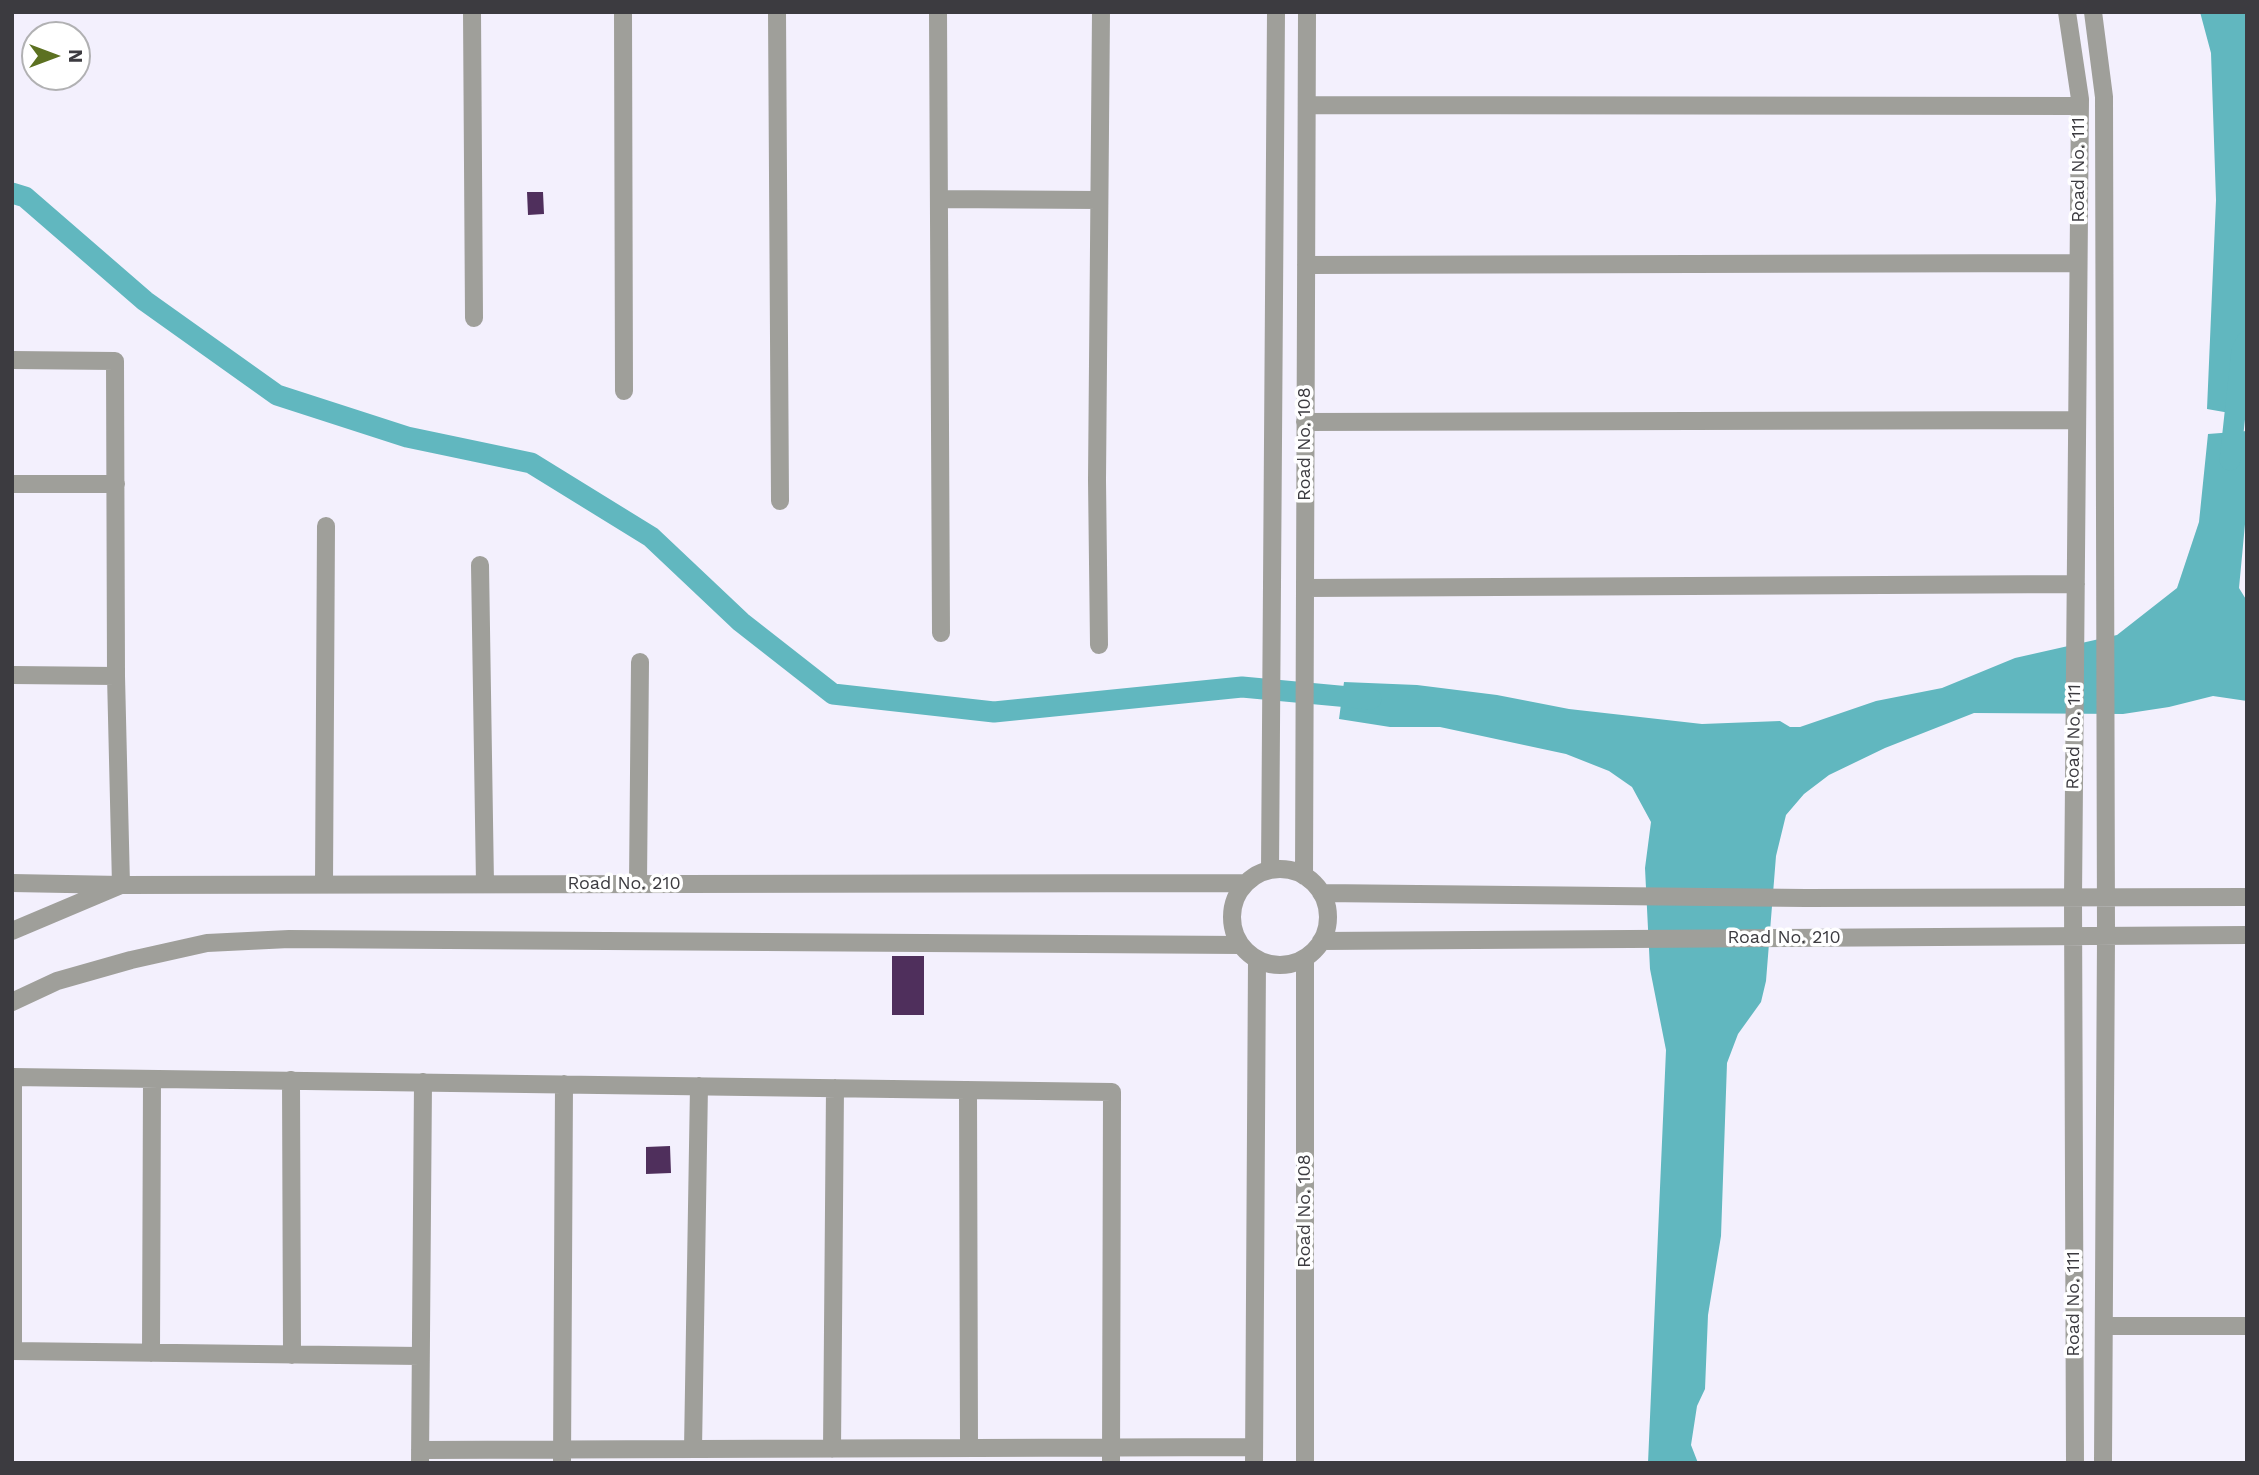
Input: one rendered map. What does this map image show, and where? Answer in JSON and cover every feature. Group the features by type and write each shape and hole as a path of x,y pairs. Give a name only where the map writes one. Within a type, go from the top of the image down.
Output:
{"street":[{"path":"472,12 474,318"},
{"path":"623,12 624,391"},
{"path":"777,12 780,501"},
{"path":"938,12 940,633"},
{"path":"1099,645 1097,480 1101,12"},
{"name":"Road No. 108","path":"1270,870 1276,12"},
{"name":"Road No. 108","path":"1304,876 1307,12"},
{"name":"Road No. 111","path":"2067,12 2080,106 2073,898 2075,1463"},
{"name":"Road No. 111","path":"2093,12 2104,97 2106,936 2103,1463"},
{"path":"1307,105 2080,106"},
{"path":"939,199 1099,200"},
{"path":"1306,265 2078,263"},
{"path":"12,360 115,360 116,676 121,885 12,883"},
{"path":"1305,422 2077,420"},
{"path":"12,484 116,484"},
{"path":"324,884 326,526"},
{"path":"480,565 485,884"},
{"path":"1305,588 2076,584"},
{"path":"638,884 640,662"},
{"path":"12,676 116,676"},
{"path":"1246,883 1233,906 1234,933 1241,945 1257,960 1268,964 1293,964 1305,958 1321,942 1326,930 1328,917 1321,893 1314,883 1293,871 1270,870"},
{"name":"Road No. 210","path":"12,931 121,885 1246,883 1257,874 1270,870"},
{"path":"1321,893 1806,898 2247,897"},
{"name":"Road No. 210","path":"1321,942 2247,935"},
{"path":"12,1002 57,981 131,960 207,943 289,939 1241,945"},
{"name":"Road No. 108","path":"1305,958 1305,1463"},
{"path":"423,1082 420,1457 562,1456 693,1449 969,1448 1111,1455 1254,1455 1257,960"},
{"path":"420,1356 13,1351 13,1077 1112,1092 1111,1455"},
{"path":"151,1353 152,1079"},
{"path":"291,1080 292,1355"},
{"path":"562,1456 564,1084"},
{"path":"693,1449 699,1086"},
{"path":"832,1449 835,1088"},
{"path":"968,1090 969,1448"},
{"path":"2104,1326 2247,1326"}],"water":[{"path":"2200,12 2247,12 2247,416 2207,409 2216,200 2211,53"},
{"path":"2247,431 2247,503 2239,588 2247,601 2247,701 2213,696 2169,707 2123,714 1974,713 1885,748 1829,775 1804,794 1786,815 1776,856 1766,981 1761,1002 1738,1034 1727,1063 1721,1236 1708,1315 1705,1389 1697,1406 1691,1445 1698,1463 1648,1463 1666,1050 1650,969 1645,868 1651,822 1632,787 1609,771 1566,754 1440,727 1390,727 1339,719 1344,682 1417,685 1497,695 1569,709 1702,724 1780,721 1790,727 1800,727 1876,701 1942,688 2015,658 2117,635 2177,588 2199,522 2208,434"}],"building":[{"path":"527,192 543,192 544,214 528,215"},
{"path":"892,956 924,956 924,1015 892,1015"},
{"path":"670,1146 671,1173 646,1174 646,1147"}],"waterway":[{"path":"12,193 25,197 145,301 277,395 407,437 531,463 651,537 741,622 833,694 994,712 1242,687 1371,699"},
{"path":"2230,460 2242,350 2247,341"}]}
